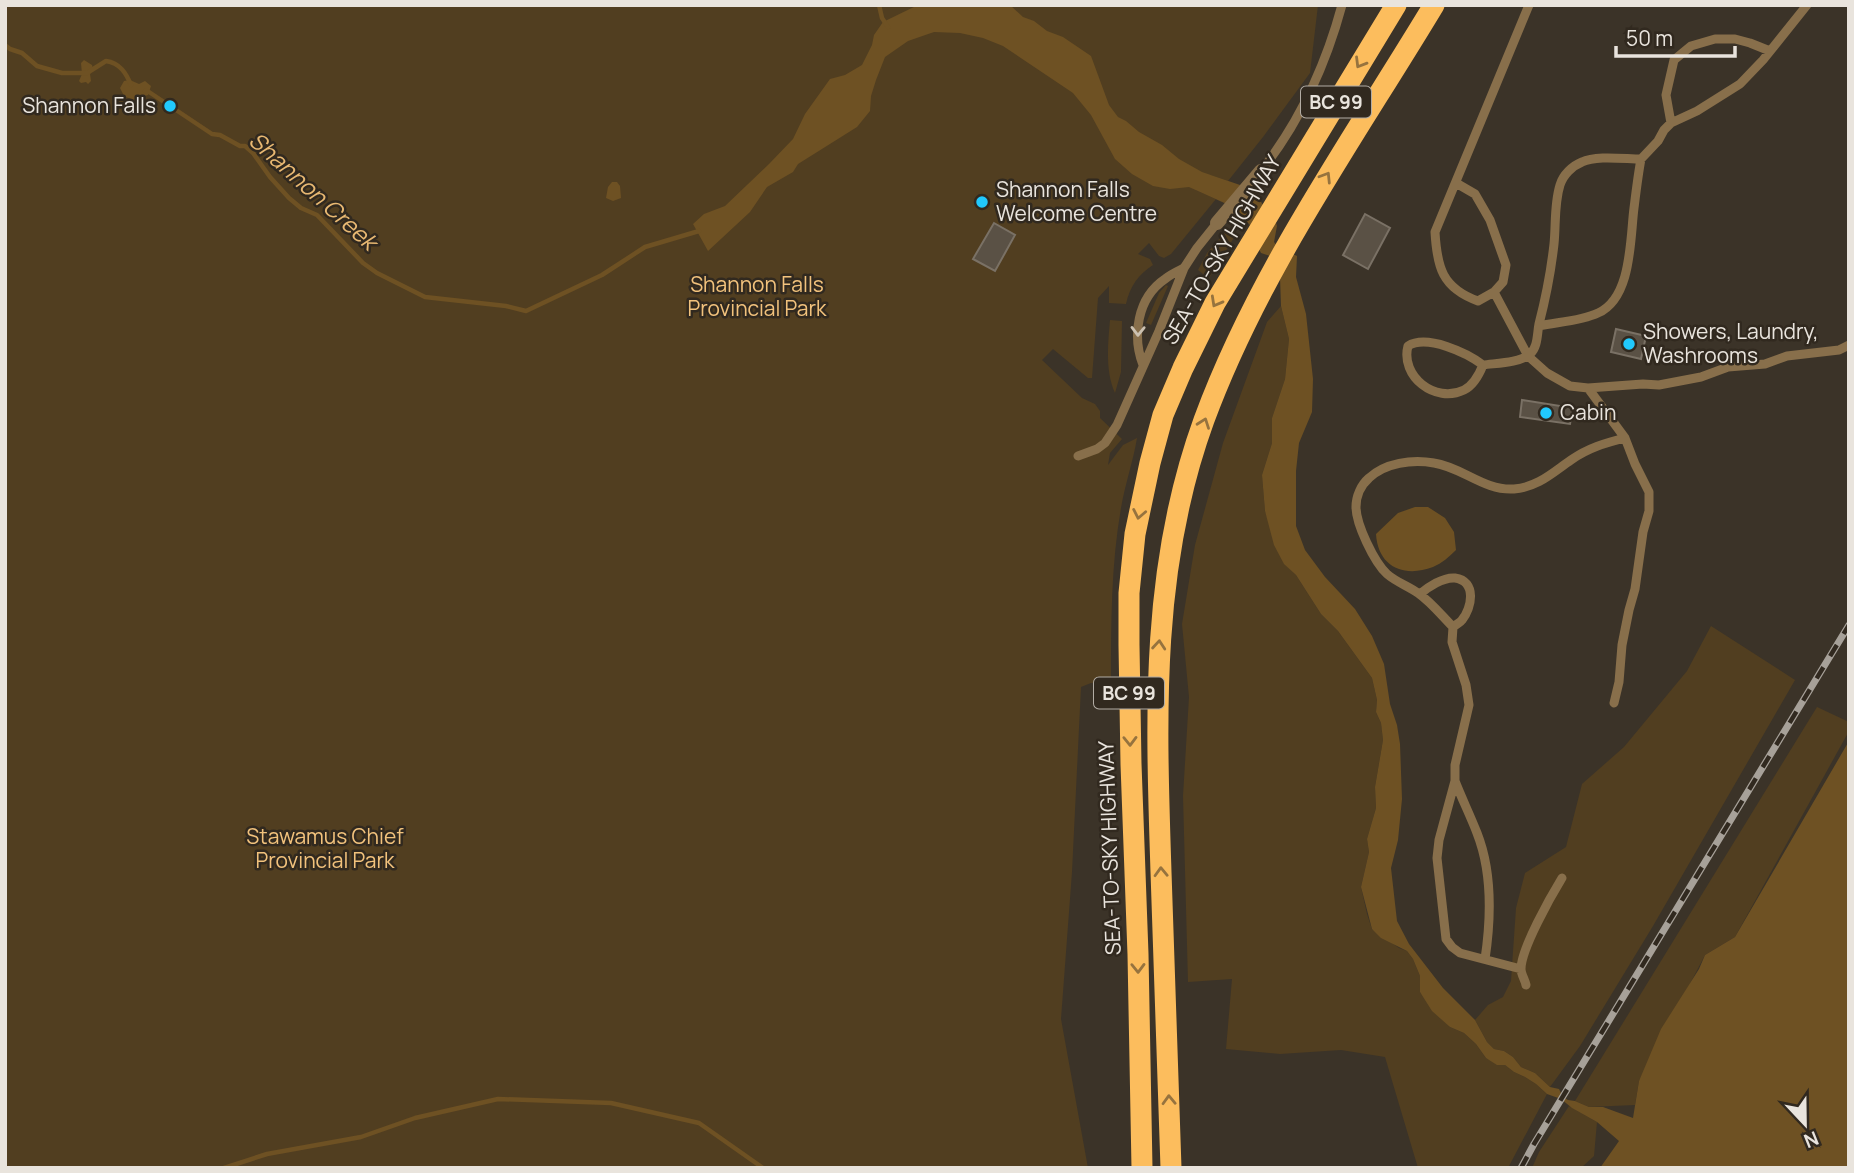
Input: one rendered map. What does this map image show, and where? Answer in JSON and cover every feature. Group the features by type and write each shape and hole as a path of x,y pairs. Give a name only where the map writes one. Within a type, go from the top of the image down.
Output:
{"highway":[{"name":"SEA-TO-SKY HIGHWAY","path":"1142,1168 1129,593 1135,534 1150,463 1163,415 1215,303 1396,5"},
{"name":"BC 99","path":"1171,1168 1157,748 1157,670 1173,528 1186,475 1204,421 1233,348 1321,184 1434,5"},
{"path":"1404,55 1446,5"}],"street":[{"path":"1217,223 1261,171"}],"lane":[{"path":"1261,171 1276,152 1308,94 1327,54 1342,5"},
{"path":"1456,183 1475,194 1490,220 1506,265 1503,282 1494,292 1478,301 1464,296 1448,283 1436,259 1435,232 1529,5"},
{"path":"1539,326 1597,314 1614,301 1627,265 1641,159 1671,123 1697,111 1740,84 1807,5"},
{"path":"1671,123 1666,95 1674,60 1690,46 1715,39 1735,39 1770,51"},
{"path":"1483,365 1478,378 1465,390 1451,394 1434,391 1420,384 1412,376 1406,354 1409,346 1415,342 1426,341 1470,355 1483,365 1528,356 1535,349 1552,267 1557,201 1560,184 1565,175 1588,159 1641,159"},
{"path":"1078,456 1105,443 1117,425 1184,268 1196,248 1217,223"},
{"path":"1143,365 1139,354 1137,322 1142,310 1164,279 1184,268"},
{"path":"1494,292 1528,356 1547,373 1570,386 1659,386 1701,377 1728,367 1765,364 1787,356 1839,350 1849,345"},
{"path":"1588,388 1625,439 1648,492 1649,510 1622,645 1614,703"},
{"path":"1453,627 1420,594 1386,573 1376,559 1366,540 1356,507 1364,482 1387,466 1412,462 1435,463 1490,485 1514,489 1548,478 1597,445 1625,439"},
{"path":"1420,594 1429,586 1455,578 1463,581 1472,595 1462,620 1453,627 1452,642 1466,685 1469,705 1437,858 1446,939 1460,953 1521,970"},
{"path":"1455,781 1478,835 1487,880 1489,929 1485,959"},
{"path":"1526,985 1521,970 1527,949 1549,899 1562,878"}],"green space":[{"name":"Stawamus Chief Provincial Park","path":"5,5 1318,5 1310,73 1263,137 1228,181 1210,175 1196,190 1216,199 1171,254 1164,258 1159,256 1149,243 1138,254 1150,259 1153,265 1135,282 1126,304 1109,303 1109,286 1098,298 1092,378 1088,378 1053,349 1042,360 1082,398 1095,404 1100,411 1100,418 1122,439 1110,453 1108,465 1123,445 1137,438 1115,551 1111,682 1091,683 1081,687 1072,872 1061,1019 1088,1168 5,1168"},
{"path":"1226,231 1235,236 1206,283 1203,274 1198,270 1207,253"},
{"path":"1168,286 1151,325 1146,323 1159,293"},
{"path":"1281,306 1289,339 1285,379 1272,418 1272,443 1262,475 1265,511 1284,563 1296,575 1321,614 1338,631 1372,678 1383,740 1375,787 1376,808 1367,839 1369,852 1361,887 1367,914 1372,929 1407,951 1413,959 1420,976 1420,992 1450,1027 1464,1033 1486,1058 1505,1065 1547,1094 1508,1168 1418,1168 1385,1057 1341,1050 1280,1054 1226,1049 1232,979 1188,982 1183,796 1189,697 1182,624 1195,545 1223,443 1267,322"},
{"path":"1110,320 1122,321 1121,372 1115,393 1108,367"},
{"path":"1711,626 1795,680 1653,926 1580,1046 1550,1087 1535,1073 1521,1067 1513,1057 1494,1049 1475,1020 1488,1005 1503,997 1511,981 1516,908 1525,873 1566,847 1582,784 1624,747 1687,671"},
{"path":"1817,707 1849,722 1849,731 1735,937 1705,955 1639,1081 1635,1105 1589,1107 1575,1101"},
{"path":"1569,1106 1597,1122 1594,1156 1581,1168 1532,1168 1539,1152"}],"shaded area":[{"path":"918,5 1010,5 1023,17 1063,37 1091,56 1109,105 1118,117 1202,172 1243,186 1257,195 1275,219 1277,226 1274,242 1297,256 1296,277 1306,314 1313,379 1312,412 1299,443 1296,526 1305,550 1325,577 1355,609 1372,636 1384,664 1400,744 1402,799 1398,840 1391,868 1397,921 1409,944 1443,988 1475,1020 1494,1049 1513,1057 1521,1067 1535,1073 1550,1087 1559,1089 1568,1100 1589,1107 1603,1107 1633,1118 1639,1081 1661,1029 1705,955 1735,937 1849,741 1849,1168 1600,1168 1619,1141 1597,1122 1561,1099 1547,1094 1505,1065 1497,1065 1486,1058 1464,1033 1450,1027 1432,1011 1420,992 1420,976 1407,951 1381,938 1372,929 1361,887 1369,852 1367,839 1376,808 1375,787 1383,740 1381,723 1376,712 1377,700 1372,678 1338,631 1321,614 1296,575 1284,564 1274,545 1265,511 1262,475 1272,443 1272,418 1285,379 1289,339 1281,306 1280,277 1270,256 1261,253 1258,247 1259,237 1231,206 1189,187 1170,189 1153,186 1132,174 1115,159 1091,115 1073,93 1003,46 960,33 934,32 908,41 885,57 871,96 870,111 857,127 767,187 750,212 708,251 693,224 704,214 725,206 793,139 805,114 830,79 845,75 862,65 874,35 883,22"},
{"path":"84,60 92,65 93,69 88,84 79,81 82,74 81,63"},
{"path":"130,80 139,84 145,81 151,86 148,95 133,100 124,96 120,88 124,81"},
{"path":"612,182 617,182 620,186 621,198 613,201 606,198"},
{"path":"1415,507 1428,507 1445,518 1454,532 1456,550 1433,567 1403,570 1387,562 1378,545 1376,534 1398,513"}],"building":[{"path":"1365,214 1390,228 1368,269 1343,255"},
{"path":"994,223 1015,235 995,271 973,259"},
{"name":"Showers, Laundry, Washrooms","path":"1616,329 1646,336 1641,359 1611,352"},
{"name":"Cabin","path":"1522,400 1573,408 1570,424 1520,417"}],"waterway":[{"path":"879,5 882,18 888,27"},
{"name":"Shannon Creek","path":"5,45 22,53 37,66 62,73 87,73 106,61 111,62 122,69 131,85"},
{"name":"Shannon Creek","path":"145,91 212,134 245,146 289,198 301,208 317,215 363,263 425,297 506,306 526,311 602,275 645,247 699,231"},
{"path":"224,1168 267,1154 361,1137 415,1118 498,1099 611,1103 699,1123 763,1168"}],"railway":[{"path":"1521,1168 1849,625"}],"place":[{"name":"Shannon Falls","path":"170,106"},
{"name":"Shannon Falls Welcome Centre","path":"982,202"},
{"name":"Showers, Laundry, Washrooms","path":"1629,344"},
{"name":"Cabin","path":"1546,413"}],"park label":[{"name":"Shannon Falls Provincial Park","path":"757,297"}]}
